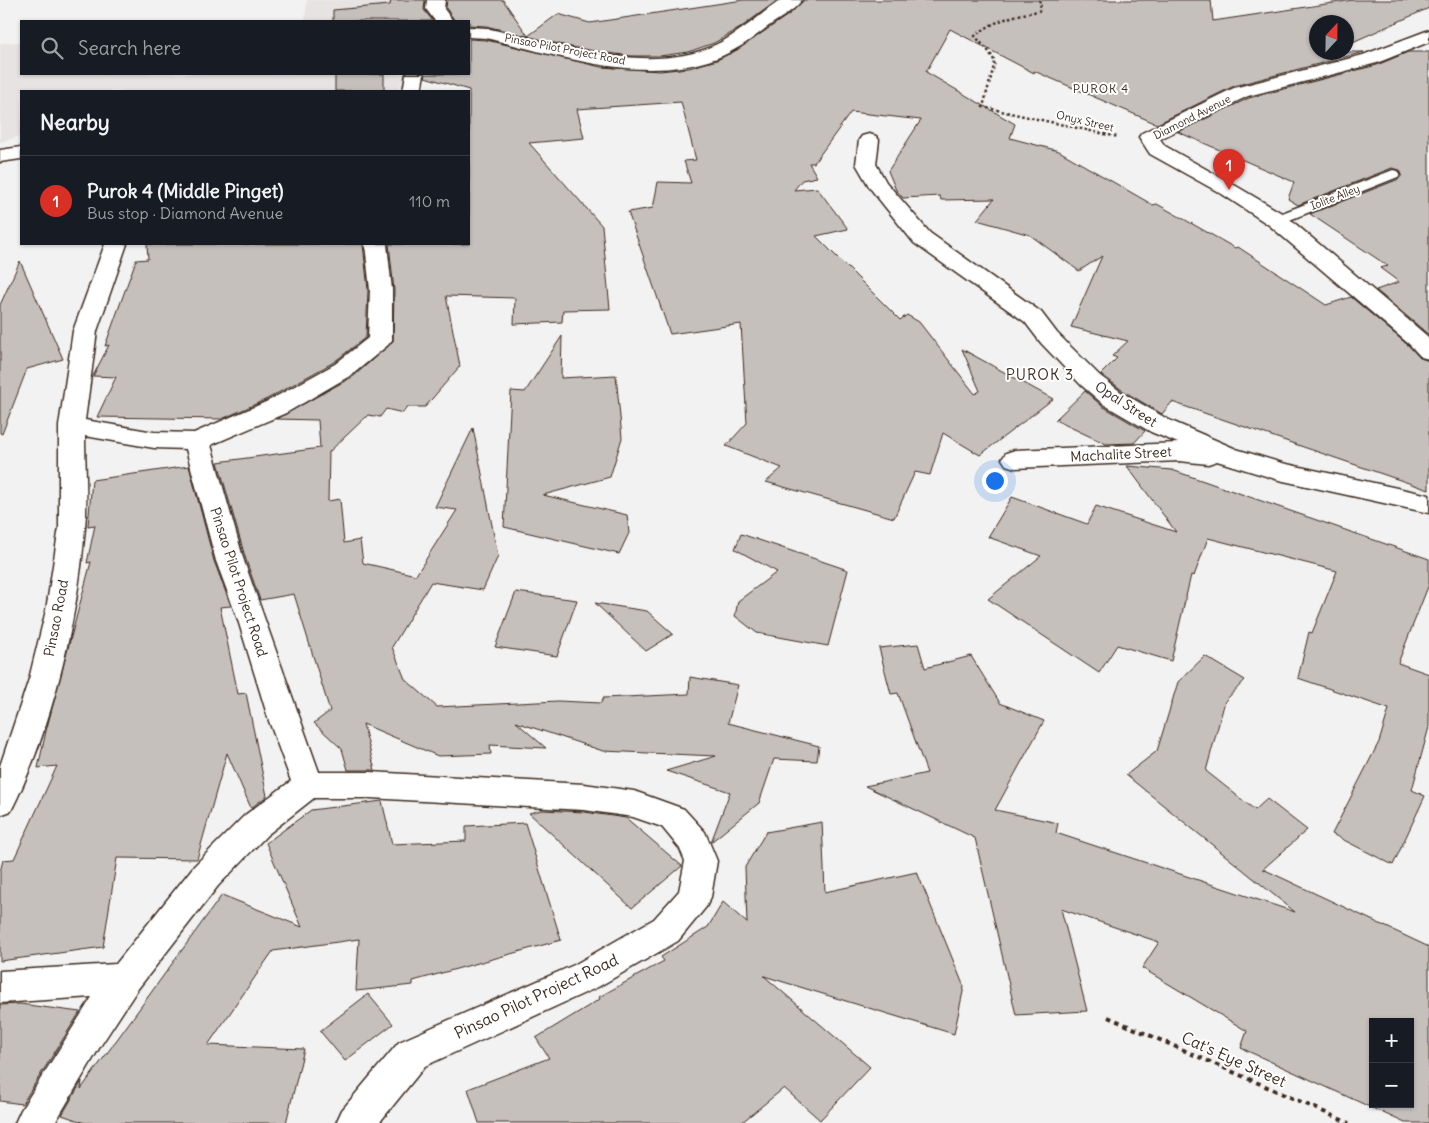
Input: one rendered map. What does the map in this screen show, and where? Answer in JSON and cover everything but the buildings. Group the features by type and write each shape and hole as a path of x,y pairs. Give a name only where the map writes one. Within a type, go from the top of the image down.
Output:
{"street":[{"path":"436,0 434,9 443,20"},
{"name":"Pinsao Pilot Project Road","path":"470,32 486,33 609,60 670,64 711,54 746,35 793,0"},
{"name":"Diamond Avenue","path":"1429,35 1370,59 1241,92 1149,137 1157,150 1229,190 1277,220 1418,340 1429,352"},
{"path":"412,90 415,75"},
{"name":"Opal Street","path":"869,140 866,164 877,184 922,238 1033,316 1049,338 1090,380 1112,398 1160,426 1227,455 1279,471 1429,504"},
{"path":"0,156 20,153"},
{"path":"116,245 85,330 72,426 154,440 197,441 276,407 344,369 380,340 381,290 376,245"},
{"name":"Pinsao Road","path":"0,802 16,764 41,688 60,610 72,527 72,426"},
{"name":"Pinsao Pilot Project Road","path":"197,441 230,561 252,620 284,721 308,785 527,793 584,797 634,804 673,818 694,842 701,861 694,897 666,930 586,976 412,1054 355,1123"},
{"name":"Machalite Street","path":"1014,459 1179,452 1227,455"},
{"path":"34,1123 88,1033 125,979 206,876 256,825 308,785"},
{"path":"0,987 125,979"}],"lane":[{"name":"Iolite Alley","path":"1277,220 1393,174"}],"path":[{"name":"Onyx Street","path":"1038,0 1041,4 1039,11 1013,15 988,24 975,36 990,53 995,62 983,107 1120,137 1149,137"},
{"name":"Cat's Eye Street","path":"1108,1017 1349,1123"}],"shaded area":[{"path":"307,0 443,0 446,20 305,20"},
{"path":"20,42 20,75 407,75 398,90 20,90 20,136 0,142 0,43"}],"place":[{"name":"Purok 4 (Middle Pinget)","path":"1229,190"}],"district":[{"name":"PUROK 4","path":"1101,88"},
{"name":"PUROK 3","path":"1040,374"}]}
